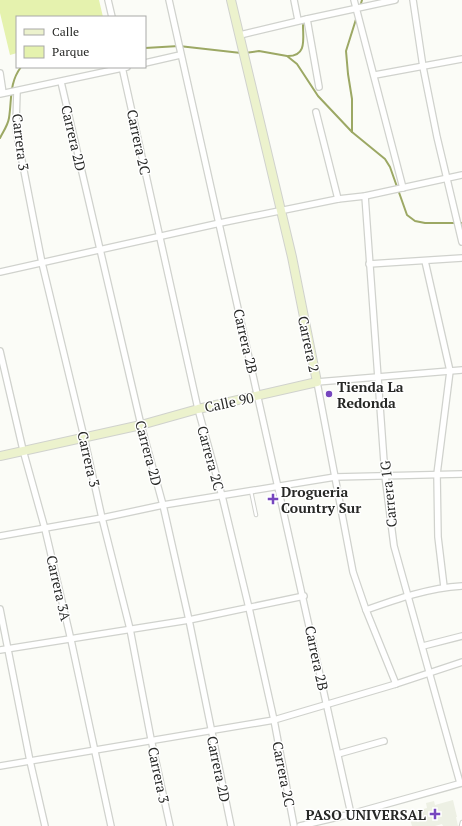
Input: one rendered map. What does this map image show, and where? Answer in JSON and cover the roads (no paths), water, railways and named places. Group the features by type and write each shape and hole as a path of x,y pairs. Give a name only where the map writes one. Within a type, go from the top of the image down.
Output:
{"street":[{"path":"108,0 112,16"},
{"name":"Carrera 2B","path":"169,0 304,596 326,704 351,814"},
{"name":"Carrera 2","path":"232,0 292,258 353,572 366,610 396,684"},
{"path":"294,0 298,20"},
{"path":"354,0 375,75 400,189"},
{"path":"240,35 298,20 395,0"},
{"path":"413,0 423,67 436,137 462,242"},
{"path":"307,18 319,87"},
{"path":"146,63 180,53"},
{"path":"375,75 423,67 462,58"},
{"path":"0,73 4,93 120,68"},
{"name":"Carrera 2C","path":"124,68 159,236 198,409 222,496 249,608 274,720 294,826"},
{"name":"Carrera 2D","path":"60,82 140,425 163,505 189,620 230,826"},
{"name":"Carrera 3","path":"16,91 17,135 42,263 102,518 130,629 151,740 170,826"},
{"path":"316,112 338,199"},
{"path":"0,272 220,222 338,199 365,196 462,175"},
{"name":"Carrera 1G","path":"365,196 385,476 394,546 461,785"},
{"path":"370,264 462,258"},
{"path":"425,261 450,371 437,474 438,537 444,587"},
{"name":"Carrera 3A","path":"0,351 23,450 45,529 71,640 111,826"},
{"name":"Calle 90","path":"0,456 140,425 198,409 317,382 462,370"},
{"path":"0,536 45,529 163,505 335,477 462,474"},
{"path":"366,610 408,595 444,587 462,586"},
{"path":"0,650 71,640 189,620 304,596"},
{"path":"0,609 30,761 45,826"},
{"path":"422,646 462,636"},
{"path":"0,766 274,720 396,684 462,662"},
{"path":"338,754 384,741"},
{"path":"300,826 461,785"}],"lane":[{"path":"251,491 256,515"},
{"path":"461,826 462,822"}],"waterway":[{"path":"360,7 362,0"},
{"path":"352,132 352,99 346,51 357,16"},
{"path":"288,56 298,53 303,46 303,25"},
{"path":"146,48 179,46 241,53"},
{"path":"245,53 259,51 287,56 297,64 318,96 352,132 385,159 390,167 407,215 415,221 425,223 462,223"},
{"path":"0,138 7,126 14,79 20,68"}],"place":[{"name":"Tienda La Redonda","path":"329,394"},
{"name":"Drogueria Country Sur","path":"273,499"},
{"name":"PASO UNIVERSAL","path":"435,814"}]}
